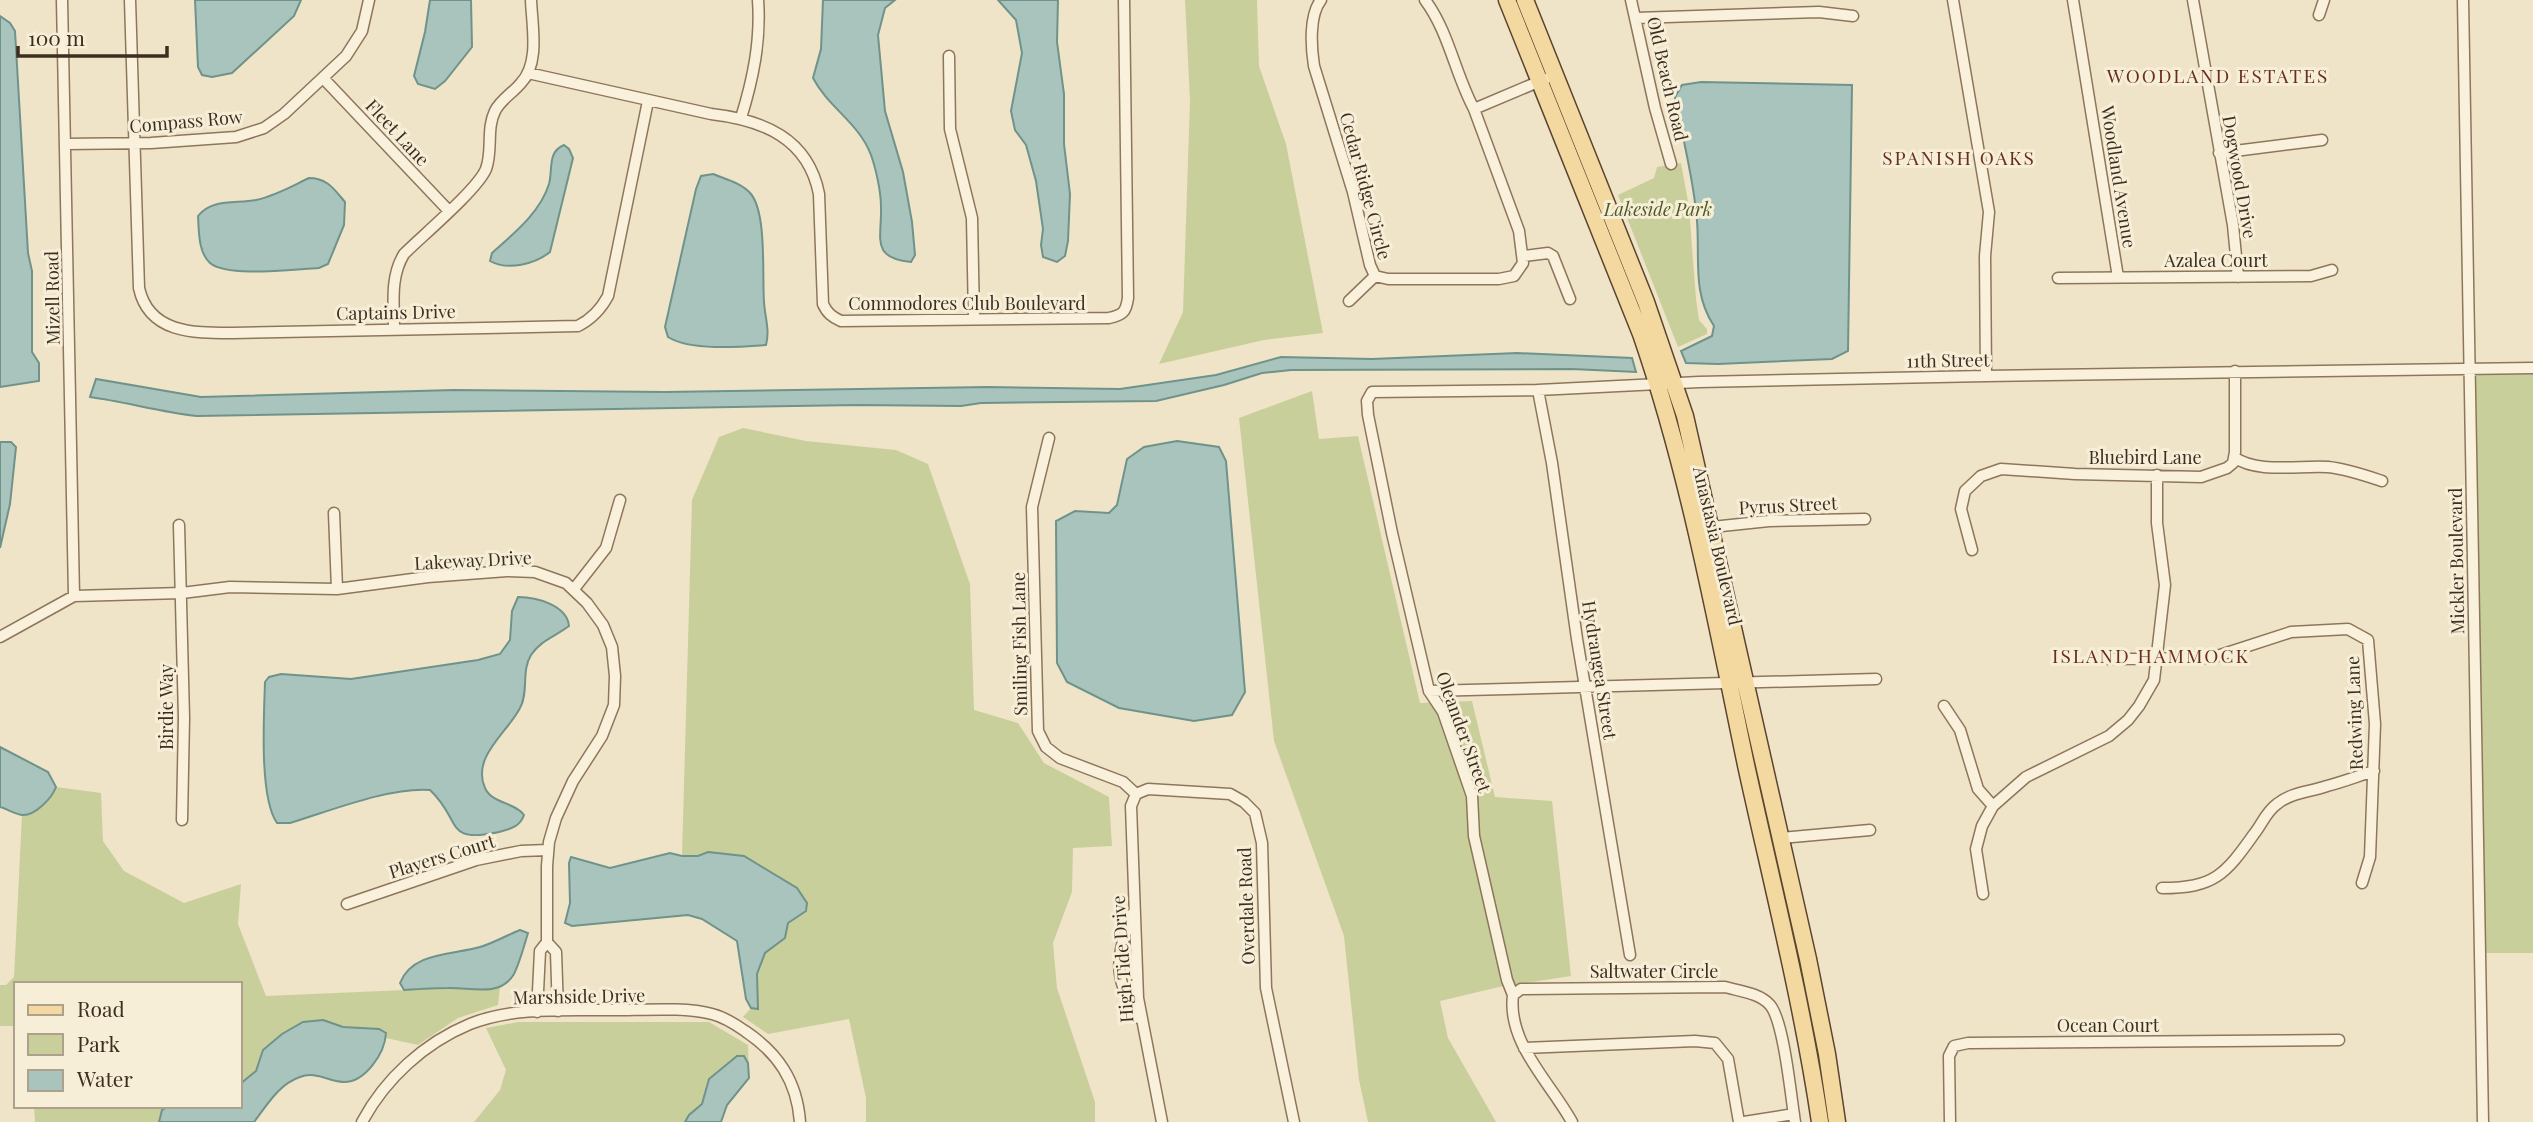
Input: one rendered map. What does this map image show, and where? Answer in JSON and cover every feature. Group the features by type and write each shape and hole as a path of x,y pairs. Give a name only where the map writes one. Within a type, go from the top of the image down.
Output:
{"main road":[{"name":"Anastasia Boulevard","path":"1507,0 1547,78 1646,302 1792,964 1820,1122"},
{"name":"Anastasia Boulevard","path":"1525,0 1547,78"},
{"name":"Anastasia Boulevard","path":"1666,384 1685,416 1712,527 1825,1040 1837,1122"}],"street":[{"name":"Mizell Road","path":"62,0 74,596"},
{"name":"Captains Drive","path":"130,0 139,288 148,311 159,320 188,331 207,333 578,326 588,321 602,307 608,296 648,101"},
{"name":"Compass Row","path":"65,144 134,143 250,134 277,120 346,56 365,23 369,0"},
{"path":"394,328 394,283 398,263 480,178 488,160 492,118 497,108 528,73 533,53 531,0"},
{"path":"741,118 756,66 760,31 758,0"},
{"name":"Commodores Club Boulevard","path":"528,73 648,101 741,118 785,139 809,162 819,194 823,304 827,312 841,321 1109,318 1120,316 1126,311 1129,261 1124,0"},
{"name":"Cedar Ridge Circle","path":"1318,0 1312,49 1314,66 1353,192 1375,276 1388,279 1499,279 1514,276 1523,263 1524,256"},
{"path":"1425,0 1445,36 1474,109 1519,231 1524,256 1548,253 1553,256 1570,299"},
{"name":"Old Beach Road","path":"1631,0 1671,164"},
{"path":"1953,0 1989,212 1985,256 1986,376"},
{"name":"Woodland Avenue","path":"2073,0 2118,277"},
{"name":"Dogwood Drive","path":"2193,0 2233,225 2238,277"},
{"path":"2319,15 2324,0"},
{"name":"Mickler Boulevard","path":"2463,0 2483,1122"},
{"path":"1636,18 1819,12 1853,16"},
{"path":"949,56 950,129 972,219 974,319"},
{"name":"Fleet Lane","path":"323,78 448,210"},
{"path":"1474,109 1547,78"},
{"path":"2219,153 2322,140"},
{"name":"Azalea Court","path":"2058,278 2311,276 2332,270"},
{"path":"1349,301 1375,276"},
{"name":"11th Street","path":"1368,398 1372,392 1538,390 1666,384 2235,371 2533,368"},
{"path":"2235,371 2237,416 2234,457 2242,463 2352,470 2382,481"},
{"name":"Hydrangea Street","path":"1538,390 1630,955"},
{"name":"Oleander Street","path":"1368,398 1371,437 1429,691 1443,712 1472,796 1474,836 1507,980 1513,995"},
{"name":"Smiling Fish Lane","path":"1049,438 1032,507 1038,731 1046,747 1060,758 1123,782 1136,794"},
{"name":"Bluebird Lane","path":"1972,550 1961,509 1965,491 1991,471 2024,469 2064,474 2201,477 2227,468 2233,463 2234,457"},
{"path":"1983,894 1976,849 1982,826 1993,806 2026,777 2109,736 2128,720 2151,688 2165,584 2157,523 2157,475"},
{"path":"574,589 606,548 620,500"},
{"path":"334,513 337,589"},
{"name":"Pyrus Street","path":"1712,527 1769,521 1865,519"},
{"name":"Birdie Way","path":"179,525 184,718 182,820"},
{"name":"Lakeway Drive","path":"74,596 182,593 229,587 337,589 452,575 521,572 554,577 574,589 603,625 612,648 614,705 602,736 573,781 556,818 548,850 547,942 540,951 537,1012"},
{"path":"0,637 74,596"},
{"name":"Redwing Lane","path":"2109,659 2211,658 2291,632 2348,629 2368,640 2375,724 2374,771 2370,856 2362,883"},
{"path":"1429,691 1876,679"},
{"path":"1944,706 1960,730 1978,789 1993,806"},
{"path":"2162,888 2189,888 2207,884 2227,868 2256,833 2269,810 2278,802 2296,793 2374,771"},
{"name":"Overdale Road","path":"1136,794 1148,789 1230,794 1244,802 1255,813 1262,843 1266,988 1294,1122"},
{"name":"High Tide Drive","path":"1136,794 1131,806 1138,998 1162,1122"},
{"path":"1781,838 1870,830"},
{"name":"Players Court","path":"347,904 476,860 521,851 548,850"},
{"path":"1134,911 1120,947 1118,972 1126,996 1143,1025"},
{"name":"Lakeway Drive","path":"547,942 556,952 558,1011"},
{"name":"Saltwater Circle","path":"1513,995 1521,989 1725,987 1754,995 1770,1004 1778,1020 1794,1118"},
{"path":"1513,995 1511,1008 1514,1027 1524,1048 1572,1122"},
{"name":"Marshside Drive","path":"362,1122 373,1102 395,1076 421,1053 453,1032 502,1014 685,1011 712,1014 732,1022 774,1055 789,1076 799,1105 800,1122"},
{"name":"Ocean Court","path":"1950,1122 1950,1056 1954,1046 1968,1043 2339,1040"},
{"path":"1524,1048 1695,1041 1715,1043 1728,1059 1741,1122 1794,1118"},
{"path":"1538,1068 1548,1048"}],"green space":[{"path":"1185,0 1257,0 1259,66 1286,144 1323,333 1264,340 1159,364 1183,312 1190,100"},
{"name":"Lakeside Park","path":"1681,163 1689,207 1699,320 1707,329 1707,334 1678,347 1618,195 1654,178 1657,167"},
{"path":"2533,374 2533,953 2485,953 2475,375"},
{"path":"1312,391 1319,439 1358,436 1420,703 1472,701 1495,797 1552,801 1571,976 1499,987 1440,1001 1448,1038 1496,1122 1368,1122 1359,1080 1344,936 1274,741 1239,418"},
{"path":"743,428 806,441 896,450 928,464 970,584 974,710 1018,723 1044,763 1109,797 1112,846 1073,848 1072,892 1053,943 1057,988 1095,1102 1095,1122 866,1122 866,1098 849,1019 768,1034 743,1017 751,1008 758,1008 757,974 765,953 682,856 692,500 719,437"},
{"path":"56,787 101,793 103,841 124,871 184,903 241,884 238,924 266,996 450,988 484,990 500,987 498,1005 458,1018 418,1045 386,1038 373,1063 352,1080 332,1080 308,1075 293,1080 274,1096 254,1122 35,1122 34,1108 242,1108 242,982 14,982 14,1026 0,1026 0,985 6,985 14,977 22,815 43,805"},
{"path":"518,1022 709,1022 748,1045 749,1078 727,1105 721,1122 474,1122 500,1090 506,1070 486,1028"}],"water":[{"path":"195,0 301,0 294,16 232,73 212,77 202,75 198,67"},
{"path":"430,0 471,0 472,47 445,81 435,89 418,84 414,76"},
{"path":"823,0 895,0 885,8 878,35 885,111 903,172 912,222 915,255 911,262 898,260 884,251 880,237 880,195 871,155 859,134 813,78 821,49"},
{"path":"998,0 1058,0 1057,42 1064,94 1064,144 1070,194 1068,241 1065,256 1057,262 1043,257 1043,229 1036,181 1026,145 1015,130 1011,111 1022,53 1016,20"},
{"path":"0,16 10,23 15,31 28,253 32,271 32,352 39,363 39,381 0,387"},
{"path":"1701,82 1852,85 1848,351 1832,359 1686,363 1681,351 1712,336 1714,326 1702,301 1691,174 1675,97 1682,85"},
{"path":"564,145 573,158 550,252 521,265 505,266 490,261 492,253 525,222 545,195 553,157"},
{"path":"713,174 743,187 756,203 762,230 766,345 702,346 668,337 665,327 696,189 701,176"},
{"path":"309,178 325,182 345,202 344,225 328,264 319,268 246,271 219,268 210,263 203,253 200,241 198,216 204,210 217,204 263,198"},
{"path":"1517,353 1632,358 1636,372 1572,369 1291,370 1262,373 1156,401 981,403 961,406 858,405 197,416 90,397 96,379 201,397 454,390 665,392 988,387 1120,389 1216,375 1281,357 1372,359"},
{"path":"1177,441 1219,447 1226,461 1245,692 1232,715 1194,721 1119,708 1067,682 1057,663 1056,521 1075,511 1109,513 1117,505 1127,459 1144,447"},
{"path":"0,442 11,442 16,447 10,504 0,548"},
{"path":"518,597 550,604 563,613 569,626 544,642 531,655 526,668 523,702 493,745 483,766 482,777 488,793 524,815 517,825 481,835 461,832 430,790 396,792 290,823 277,823 271,811 265,776 265,682 269,677 281,674 351,679 478,660 500,654 510,640 512,611"},
{"path":"0,747 48,772 56,787 47,801 32,813 22,815 0,807"},
{"path":"708,852 744,856 797,888 807,903 806,911 788,923 785,938 765,953 757,974 758,1009 751,1008 746,999 737,941 702,919 688,915 572,926 565,923 570,903 571,857 610,868 670,853 698,856"},
{"path":"520,930 528,933 520,959 514,974 501,986 484,990 404,990 400,983 414,965 423,960 480,947"},
{"path":"323,1020 343,1027 379,1029 386,1033 385,1041 378,1058 359,1078 343,1082 316,1076 300,1077 280,1090 254,1122 159,1122 162,1110 166,1108 242,1108 242,1082 256,1071 263,1050 282,1034 303,1022"},
{"path":"737,1056 744,1056 748,1063 749,1078 727,1105 721,1122 685,1122 702,1104 709,1079"}],"district":[{"name":"WOODLAND ESTATES","path":"2218,76"},
{"name":"SPANISH OAKS","path":"1959,158"},
{"name":"ISLAND HAMMOCK","path":"2151,656"}]}
